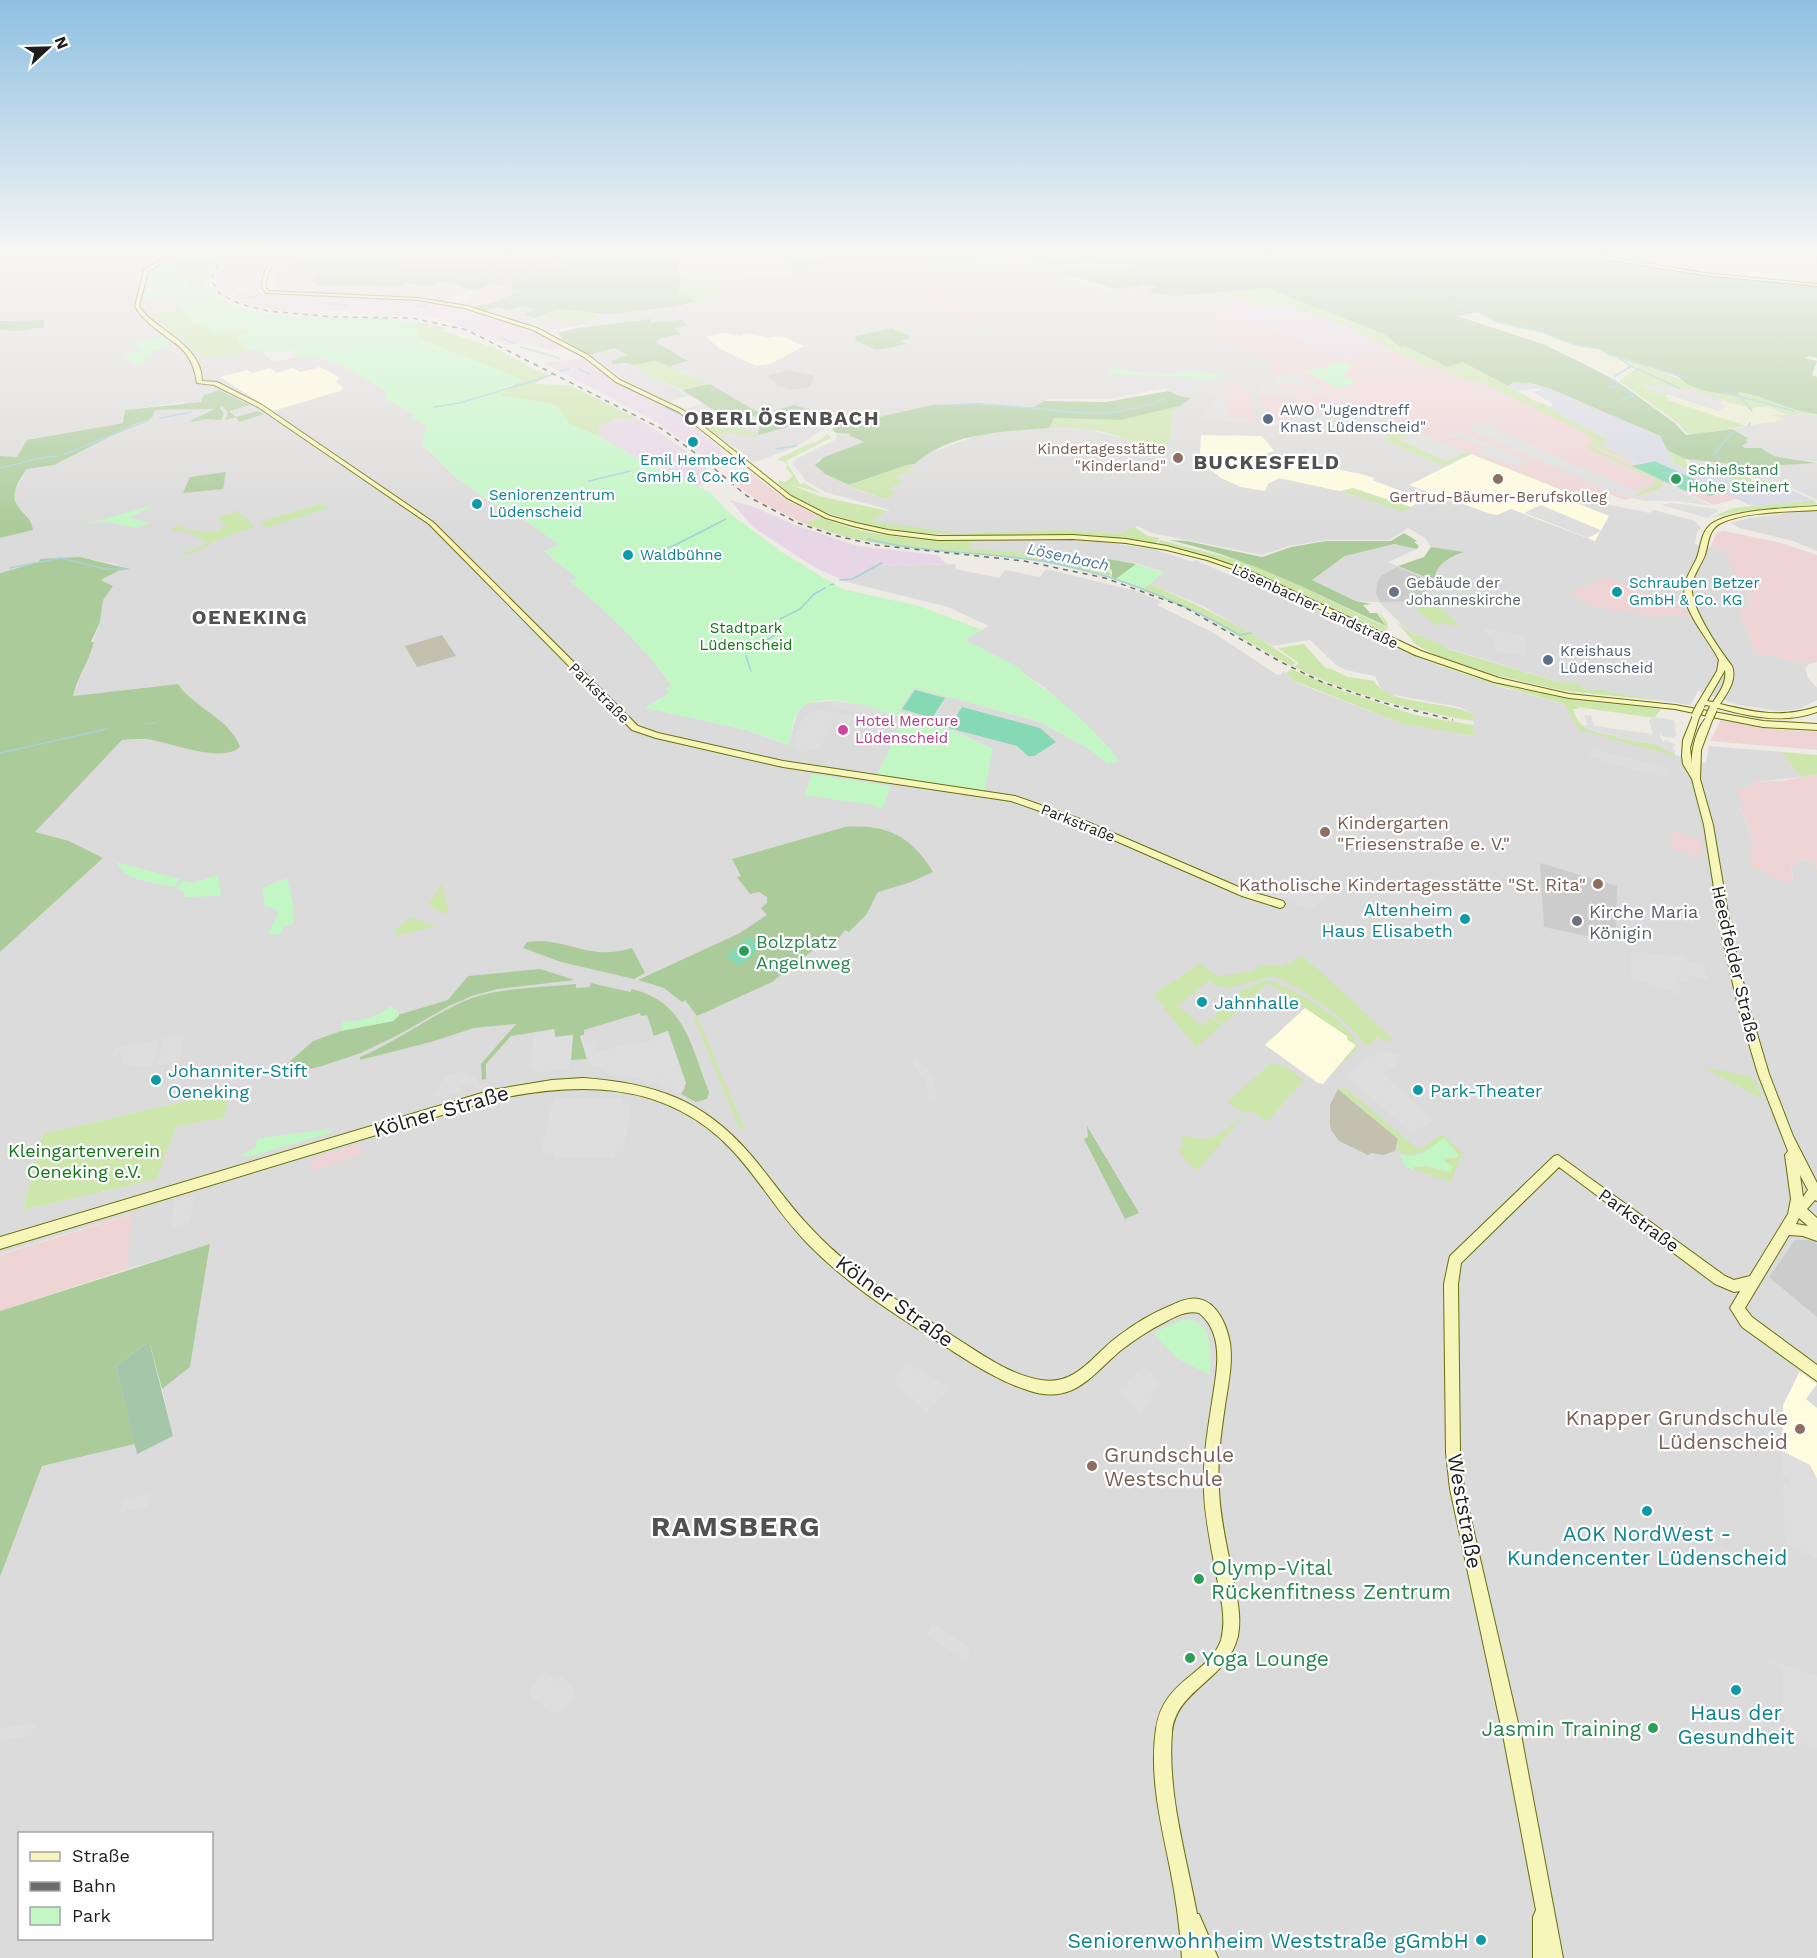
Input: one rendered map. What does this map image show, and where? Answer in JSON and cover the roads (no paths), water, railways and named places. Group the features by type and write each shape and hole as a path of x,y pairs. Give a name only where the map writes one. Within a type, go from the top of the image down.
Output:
{"main road":[{"name":"Parkstraße","path":"181,344 199,372 199,381 215,383 260,406 431,523 635,728 656,735 783,764 1012,798 1080,822 1245,894 1280,904"},
{"name":"Lösenbacher Landstraße","path":"565,344 586,356 618,381 681,411 783,493 810,509 837,520 876,530 919,537 973,539 1073,537 1126,541 1167,548 1252,574 1410,649 1497,680 1569,696 1675,707 1763,724 1817,727"},
{"name":"Heedfelder Straße","path":"1696,779 1698,774 1696,754 1701,734 1731,676 1729,666 1723,660 1692,607 1688,594 1689,578 1701,555 1710,528 1714,523 1735,517 1817,508"},
{"name":"Heedfelder Straße","path":"1723,660 1721,670 1699,708 1687,738 1685,753 1690,772 1696,779 1710,830 1728,944 1743,1008 1776,1112 1790,1145 1816,1193"},
{"path":"1699,708 1781,716 1800,715 1817,709"},
{"name":"Kölner Straße","path":"0,1243 492,1095 538,1085 590,1082 616,1084 646,1092 672,1102 710,1122 739,1150 808,1235 845,1268 877,1293 953,1344 1032,1386 1052,1388 1076,1380 1136,1330 1184,1308 1194,1305 1201,1307 1209,1312 1217,1323 1223,1348 1224,1368 1213,1437 1211,1479 1214,1518 1232,1622 1229,1640 1223,1655 1181,1692 1165,1720 1164,1771 1168,1822 1188,1913 1191,1958"},
{"name":"Heedfelder Straße","path":"1790,1145 1797,1208"},
{"name":"Parkstraße","path":"1558,1160 1720,1280 1734,1286 1753,1281"},
{"name":"Weststraße","path":"1554,1958 1519,1772 1457,1489 1453,1454 1451,1284 1455,1260 1558,1160"},
{"path":"1816,1193 1805,1204 1797,1208 1788,1229 1737,1308 1747,1322 1817,1374"},
{"path":"1797,1208 1817,1226"},
{"path":"1788,1229 1803,1230 1817,1235"},
{"name":"Weststraße","path":"1542,1898 1542,1958"},
{"name":"Kölner Straße","path":"1188,1913 1209,1958"}],"water":[{"path":"1044,556 1082,559 1093,566 1078,567 1041,560"}],"waterway":[{"path":"1573,344 1600,349 1608,354 1686,378"},
{"name":"Lösenbach","path":"521,347 559,358"},
{"path":"1619,358 1631,366"},
{"path":"1614,377 1631,366"},
{"path":"1631,366 1679,388"},
{"path":"560,371 569,369"},
{"name":"Lösenbach","path":"578,369 589,374"},
{"path":"434,407 460,403 552,375"},
{"path":"1610,378 1619,385"},
{"path":"1608,388 1619,385"},
{"path":"1619,385 1634,396 1621,400"},
{"path":"1723,392 1737,396"},
{"path":"1737,396 1794,411"},
{"path":"1737,396 1748,405"},
{"path":"1130,409 1155,403 1164,398"},
{"path":"950,405 1001,406 1089,413 1126,410"},
{"name":"Lösenbach","path":"665,407 679,414"},
{"path":"1749,407 1752,411"},
{"path":"160,418 191,412"},
{"path":"65,454 149,420"},
{"path":"1713,455 1733,432"},
{"path":"776,449 796,446"},
{"path":"0,468 43,457 58,456"},
{"path":"1717,457 1721,459"},
{"path":"589,481 630,471"},
{"path":"652,553 675,545 726,519"},
{"name":"Lösenbach","path":"868,539 930,550 1035,560 1089,571 1166,598 1240,635 1251,633"},
{"path":"643,552 652,553"},
{"path":"642,556 652,553"},
{"path":"652,553 654,553 653,557"},
{"path":"10,568 61,558 106,569 126,569"},
{"path":"840,580 852,579 882,563"},
{"path":"1092,567 1108,570 1106,575"},
{"path":"830,585 834,584"},
{"path":"780,619 800,609 814,594 825,588"},
{"path":"753,649 778,633"},
{"path":"746,656 751,671"},
{"path":"145,724 156,723"},
{"path":"0,753 107,729"}],"railway":[{"path":"495,344 662,429 698,455 747,496 798,523 833,535 876,545 1024,561 1105,578 1184,607 1281,662 1322,682 1384,703 1453,720"}],"place":[{"name":"AWO \"Jugendtreff Knast Lüdenscheid\"","path":"1268,419"},
{"name":"Emil Hembeck GmbH & Co. KG","path":"693,442"},
{"name":"Kindertagesstätte \"Kinderland\"","path":"1178,458"},
{"name":"Gertrud-Bäumer-Berufskolleg","path":"1498,479"},
{"name":"Schießstand Hohe Steinert","path":"1676,479"},
{"name":"Seniorenzentrum Lüdenscheid","path":"477,504"},
{"name":"Waldbühne","path":"628,555"},
{"name":"Gebäude der Johanneskirche","path":"1394,592"},
{"name":"Schrauben Betzer GmbH & Co. KG","path":"1617,592"},
{"name":"Kreishaus Lüdenscheid","path":"1548,660"},
{"name":"Hotel Mercure Lüdenscheid","path":"843,730"},
{"name":"Kindergarten \"Friesenstraße e. V.\"","path":"1325,832"},
{"name":"Katholische Kindertagesstätte \"St. Rita\"","path":"1598,884"},
{"name":"Altenheim Haus Elisabeth","path":"1465,919"},
{"name":"Kirche Maria Königin","path":"1577,921"},
{"name":"Bolzplatz Angelnweg","path":"744,951"},
{"name":"Jahnhalle","path":"1202,1002"},
{"name":"Johanniter-Stift Oeneking","path":"156,1080"},
{"name":"Park-Theater","path":"1418,1090"},
{"name":"Knapper Grundschule Lüdenscheid","path":"1800,1429"},
{"name":"Grundschule Westschule","path":"1092,1466"},
{"name":"AOK NordWest - Kundencenter Lüdenscheid","path":"1647,1511"},
{"name":"Olymp-Vital Rückenfitness Zentrum","path":"1199,1579"},
{"name":"Yoga Lounge","path":"1190,1658"},
{"name":"Haus der Gesundheit","path":"1736,1690"},
{"name":"Jasmin Training","path":"1653,1728"},
{"name":"Seniorenwohnheim Weststraße gGmbH","path":"1481,1940"}],"district":[{"name":"OBERLÖSENBACH","path":"782,418"},
{"name":"BUCKESFELD","path":"1267,462"},
{"name":"OENEKING","path":"250,617"},
{"name":"RAMSBERG","path":"736,1526"}],"park label":[{"name":"Stadtpark Lüdenscheid","path":"746,636"},
{"name":"Kleingartenverein Oeneking e.V.","path":"84,1160"}]}
